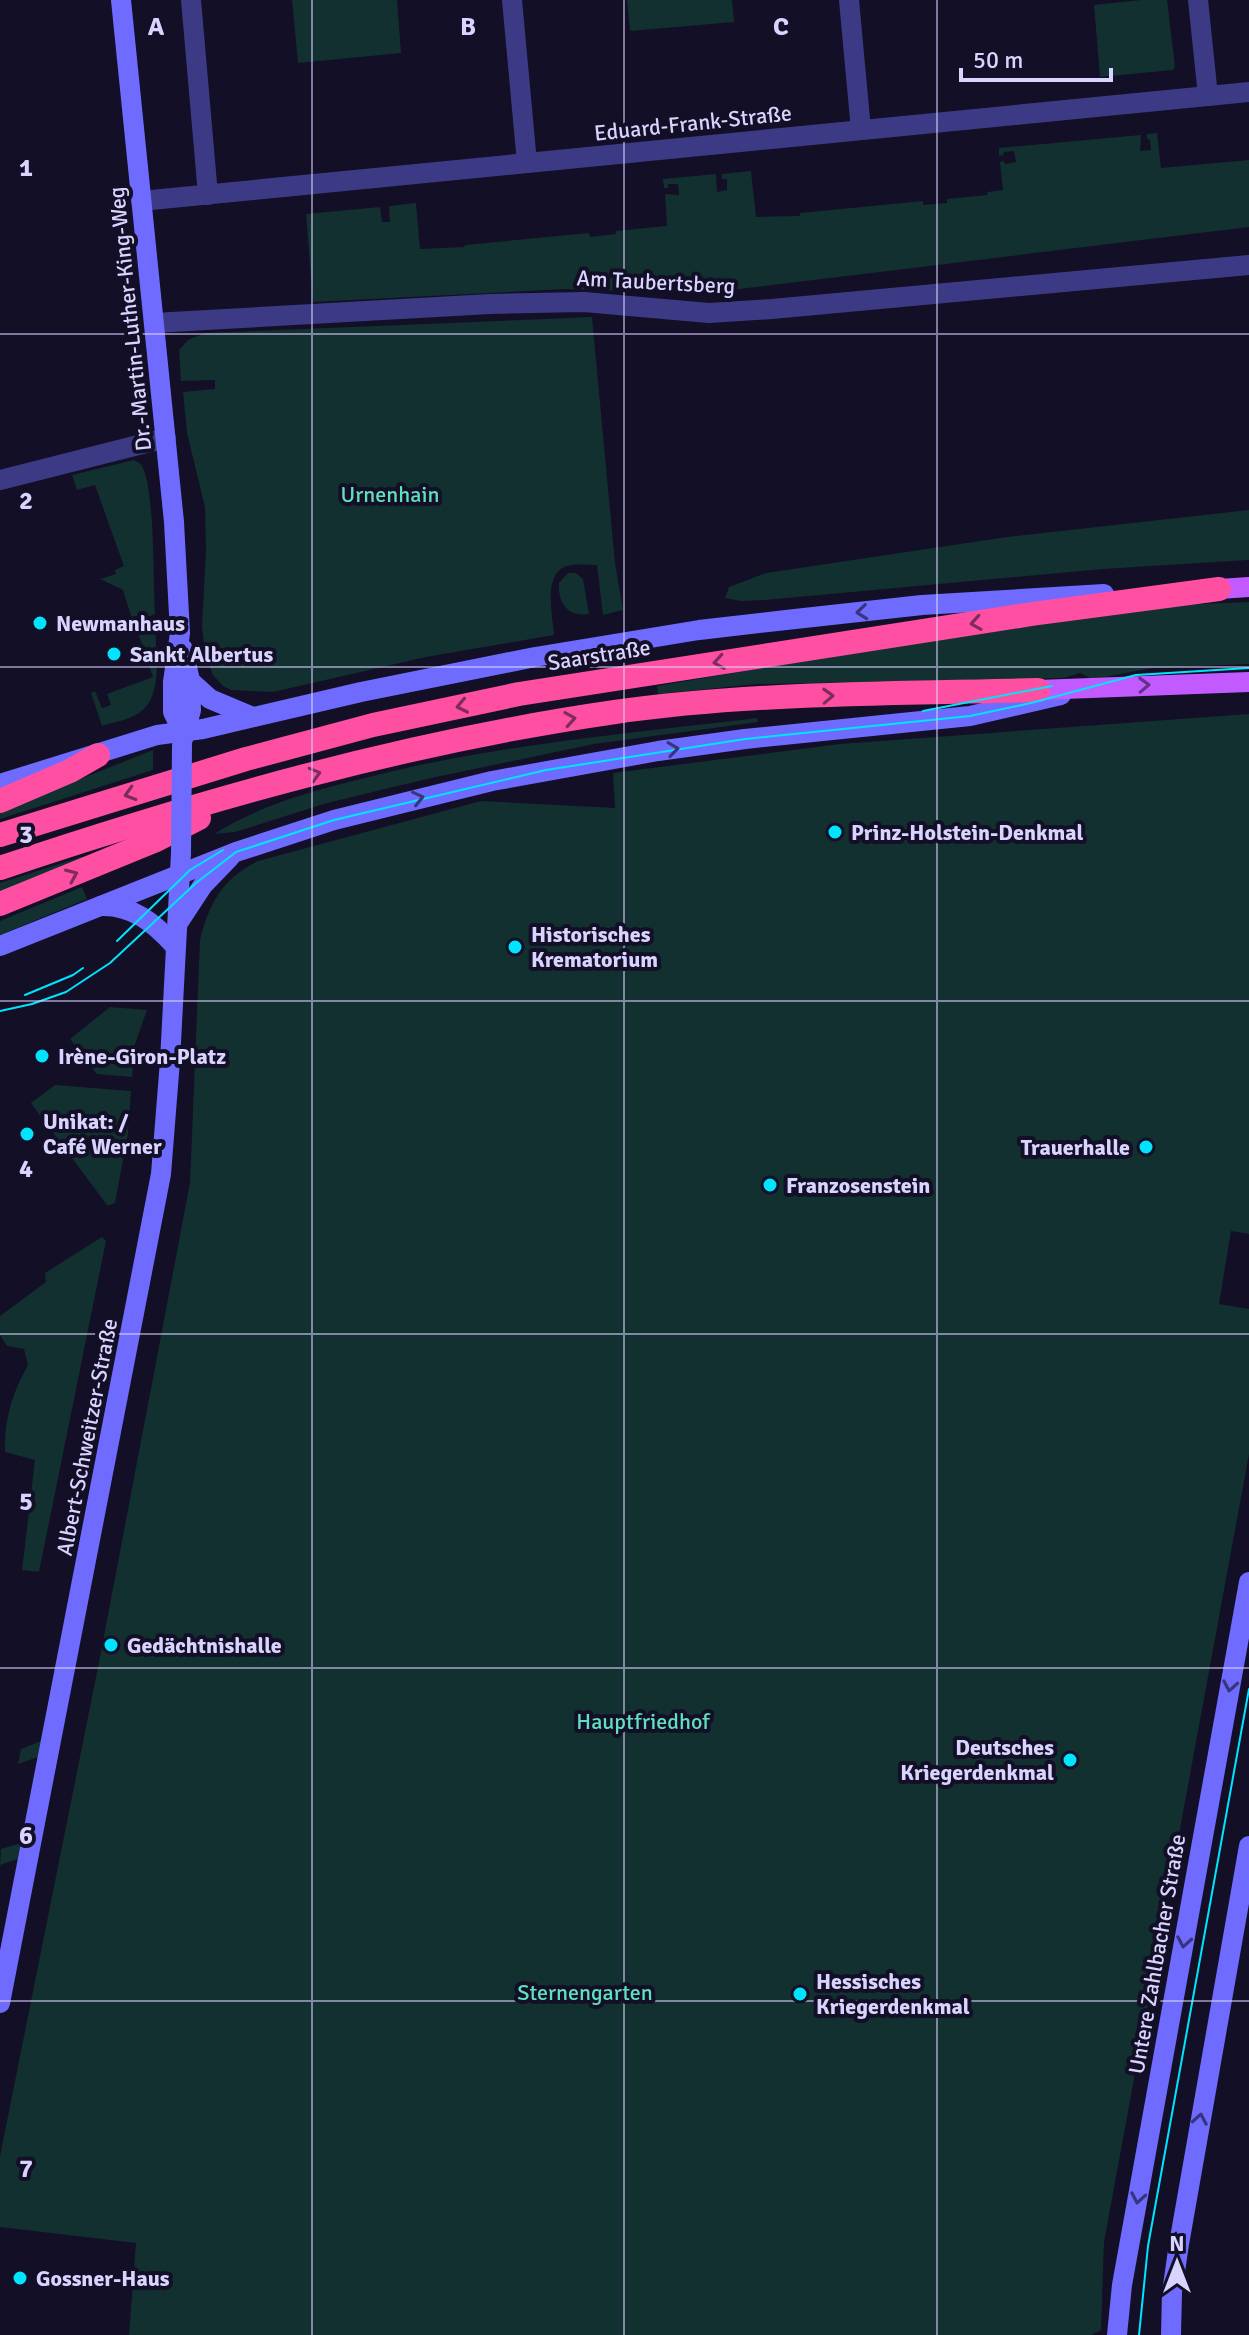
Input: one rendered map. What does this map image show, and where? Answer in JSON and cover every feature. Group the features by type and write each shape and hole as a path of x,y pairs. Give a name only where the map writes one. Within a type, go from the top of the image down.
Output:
{"highway":[{"name":"Saarstraße","path":"0,835 246,759 373,725 519,694 1032,614 1219,589"},
{"path":"0,868 94,836 340,767 618,712 756,699 1038,690"},
{"path":"0,801 70,771 98,755"},
{"path":"0,904 154,841 240,795"}],"main road":[{"name":"Saarstraße","path":"1219,589 1249,587"},
{"path":"1038,690 1249,682"}],"street":[{"name":"Dr.-Martin-Luther-King-Weg","path":"121,0 174,522 180,633 190,681 191,710 183,738"},
{"path":"191,0 208,195"},
{"path":"512,0 527,163"},
{"path":"849,0 861,130"},
{"path":"1198,0 1208,96"},
{"name":"Eduard-Frank-Straße","path":"141,201 1249,92"},
{"name":"Am Taubertsberg","path":"154,323 490,304 584,302 709,313 1249,265"},
{"path":"0,480 166,438"},
{"name":"Saarstraße","path":"0,784 157,735 183,738 253,717 474,669 699,630 922,605 1219,589"},
{"name":"Dr.-Martin-Luther-King-Weg","path":"180,633 173,682 173,712 183,738"},
{"path":"190,681 210,699 253,717"},
{"path":"0,946 99,906 180,864 236,852 387,806 546,770 745,739 970,716 1087,687"},
{"name":"Albert-Schweitzer-Straße","path":"0,2003 155,1210 166,1115 180,864 183,738"},
{"path":"99,906 131,910 176,936 203,885 236,852"},
{"name":"Untere Zahlbacher Straße","path":"1117,2335 1122,2285 1249,1582"},
{"path":"1171,2335 1172,2292 1179,2244 1249,1846"}],"green space":[{"path":"292,0 397,0 401,53 298,63"},
{"path":"627,0 732,0 734,22 630,31"},
{"path":"1167,0 1175,67 1173,70 1100,77 1094,5"},
{"path":"1157,133 1161,168 1249,160 1249,227 707,293 566,289 313,302 306,214 380,207 382,222 390,222 389,206 416,203 420,249 589,233 590,237 667,226 665,194 679,195 678,184 668,184 668,188 664,188 663,179 716,174 717,192 727,190 727,179 722,179 722,174 751,171 756,217 800,216 800,213 923,201 923,205 947,203 947,199 1003,190 1000,162 1016,162 1014,151 999,156 999,148 1141,135 1140,151 1151,150 1147,134"},
{"name":"Urnenhain","path":"592,317 615,563 623,610 603,615 597,565 572,565 564,567 553,579 554,635 426,657 273,692 231,690 223,686 213,675 205,654 202,626 205,507 187,433 183,392 215,389 215,380 181,381 179,350 188,340 205,333"},
{"path":"134,460 142,466 147,480 152,517 155,614 139,621 132,619 123,590 100,579 116,574 115,570 124,566 95,485 77,490 72,475"},
{"path":"1249,510 1249,560 1103,569 765,600 725,598 729,587 766,573 1007,537"},
{"path":"568,573 576,573 583,579 589,614 570,611 563,603 559,583"},
{"path":"1249,602 1249,664 1152,668 1090,678 1080,673 1064,678 756,684 658,694 657,686 862,651 1177,605"},
{"path":"155,622 157,671 147,705 139,713 102,726 91,693 95,691 102,708 111,705 107,694 153,677 137,630"},
{"name":"Hauptfriedhof","path":"1249,714 1249,1234 1231,1231 1219,1304 1249,1309 1249,1454 1104,2242 1101,2330 1091,2335 129,2335 136,2243 0,2227 0,2156 100,1657 190,1183 200,940 219,893 235,875 258,861 481,801 615,808 613,773 840,744"},
{"path":"757,718 758,722 594,744 431,778 327,803 235,832 214,834 248,815 285,800 410,767 558,742"},
{"path":"153,750 153,770 0,819 0,811"},
{"path":"81,857 89,858 0,892 0,883"},
{"path":"82,887 87,899 0,935 0,921"},
{"path":"110,1007 147,1010 135,1044 132,1077 97,1074 70,1039"},
{"path":"55,1085 131,1091 128,1133 115,1203 107,1205 31,1103"},
{"path":"102,1237 106,1241 39,1572 22,1570 35,1460 5,1452 5,1440 10,1407 28,1365 24,1349 7,1346 0,1335 0,1316 46,1282 45,1273"},
{"path":"41,1741 38,1757 18,1764 21,1749"},
{"path":"21,1843 18,1859 0,1865 1,1849"}],"tram line":[{"path":"0,1011 66,992 110,963 196,883 236,852 334,820 546,770 745,739 970,716 1136,675 1249,668"},
{"path":"923,711 1052,686"},
{"path":"117,941 190,870 223,850"},
{"path":"25,995 83,968"},
{"path":"1139,2335 1148,2246 1249,1689"}],"place":[{"name":"Newmanhaus","path":"40,623"},
{"name":"Sankt Albertus","path":"114,654"},
{"name":"Prinz-Holstein-Denkmal","path":"835,832"},
{"name":"Historisches Krematorium","path":"515,947"},
{"name":"Irène-Giron-Platz","path":"42,1056"},
{"name":"Unikat: / Café Werner","path":"27,1134"},
{"name":"Trauerhalle","path":"1146,1147"},
{"name":"Franzosenstein","path":"770,1185"},
{"name":"Gedächtnishalle","path":"111,1645"},
{"name":"Deutsches Kriegerdenkmal","path":"1070,1760"},
{"name":"Hessisches Kriegerdenkmal","path":"800,1994"},
{"name":"Gossner-Haus","path":"20,2278"}],"park label":[{"name":"Sternengarten","path":"585,1992"}]}
